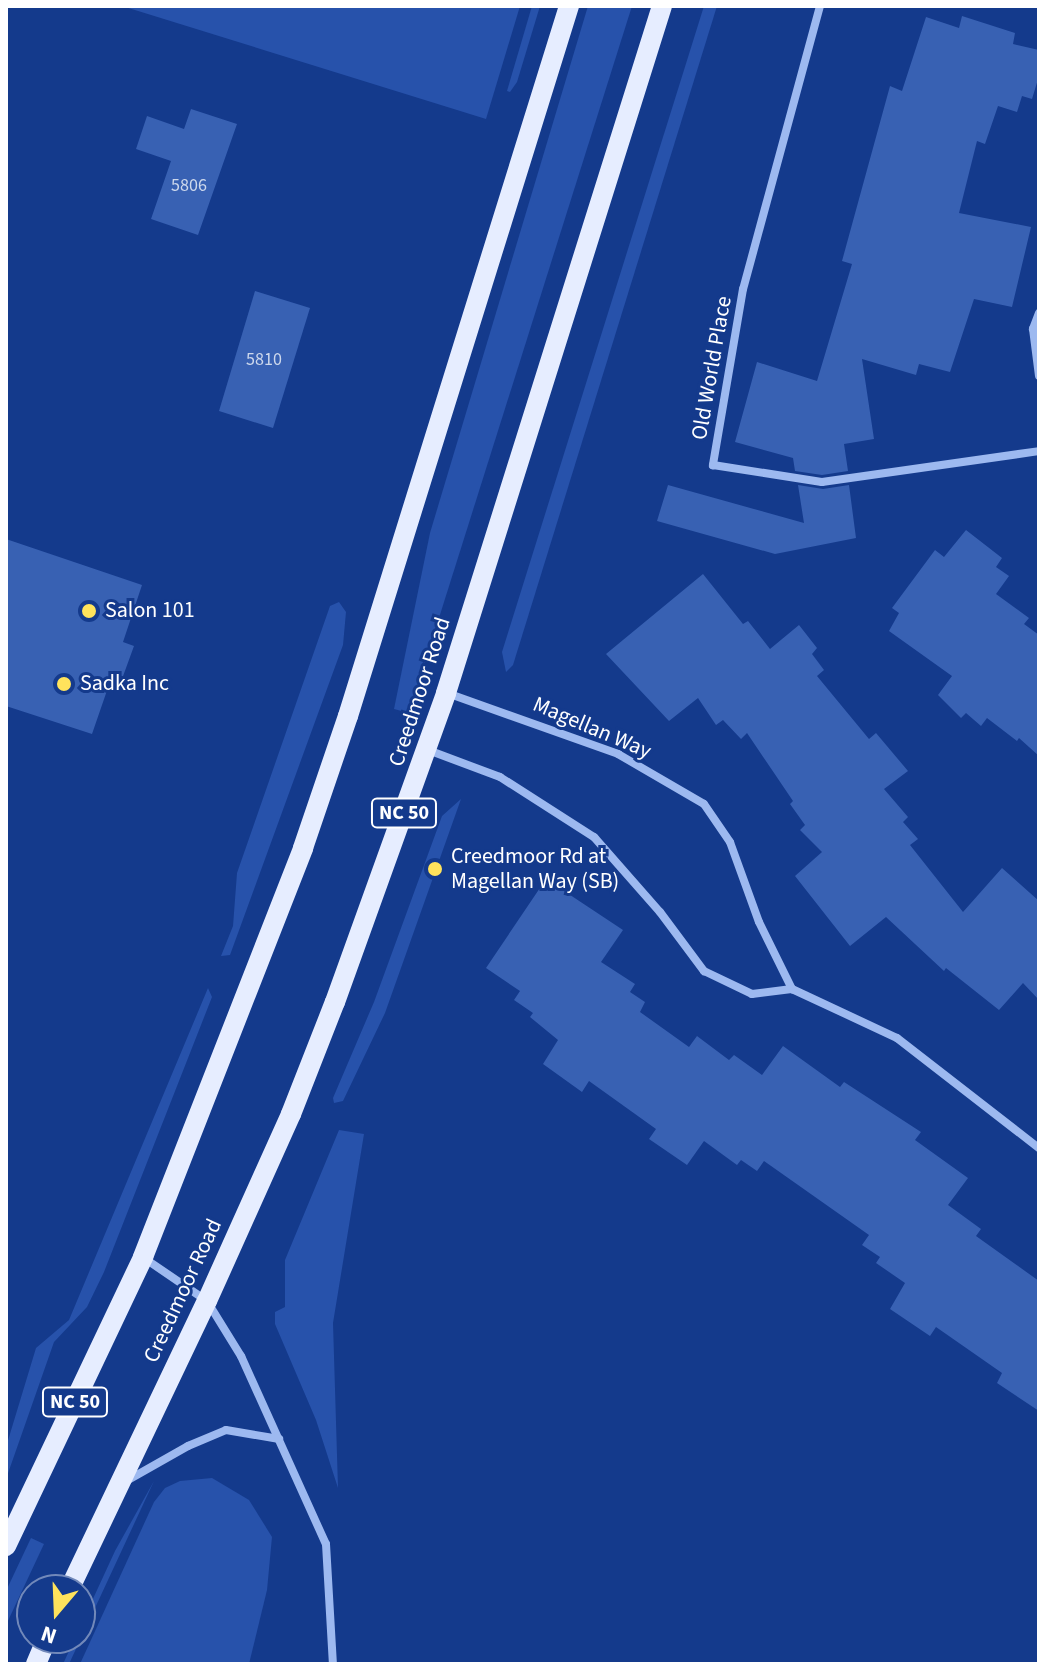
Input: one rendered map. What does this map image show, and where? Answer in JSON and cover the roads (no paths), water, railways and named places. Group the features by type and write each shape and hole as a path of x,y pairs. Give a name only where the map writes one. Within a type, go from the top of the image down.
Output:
{"main road":[{"name":"NC 50","path":"6,1546 143,1257 314,816 569,6"},
{"name":"Creedmoor Road","path":"76,1574 207,1301 291,1114 428,749 662,6"}],"street":[{"name":"Old World Place","path":"820,6 743,289 713,465 822,482 1039,451"},
{"path":"1039,313 1033,329 1039,376"},
{"name":"Magellan Way","path":"446,693 618,754 704,804 730,842 759,922 792,989"},
{"path":"428,749 500,777 594,837 660,912 704,971 752,994 792,989 897,1038 1039,1148"},
{"path":"143,1257 207,1301 241,1356 326,1544 333,1664"},
{"path":"117,1487 188,1446 226,1430 279,1439"}],"place":[{"name":"Salon 101","path":"89,611"},
{"name":"Sadka Inc","path":"64,684"},
{"name":"Creedmoor Rd at Magellan Way (SB)","path":"435,869"}]}
